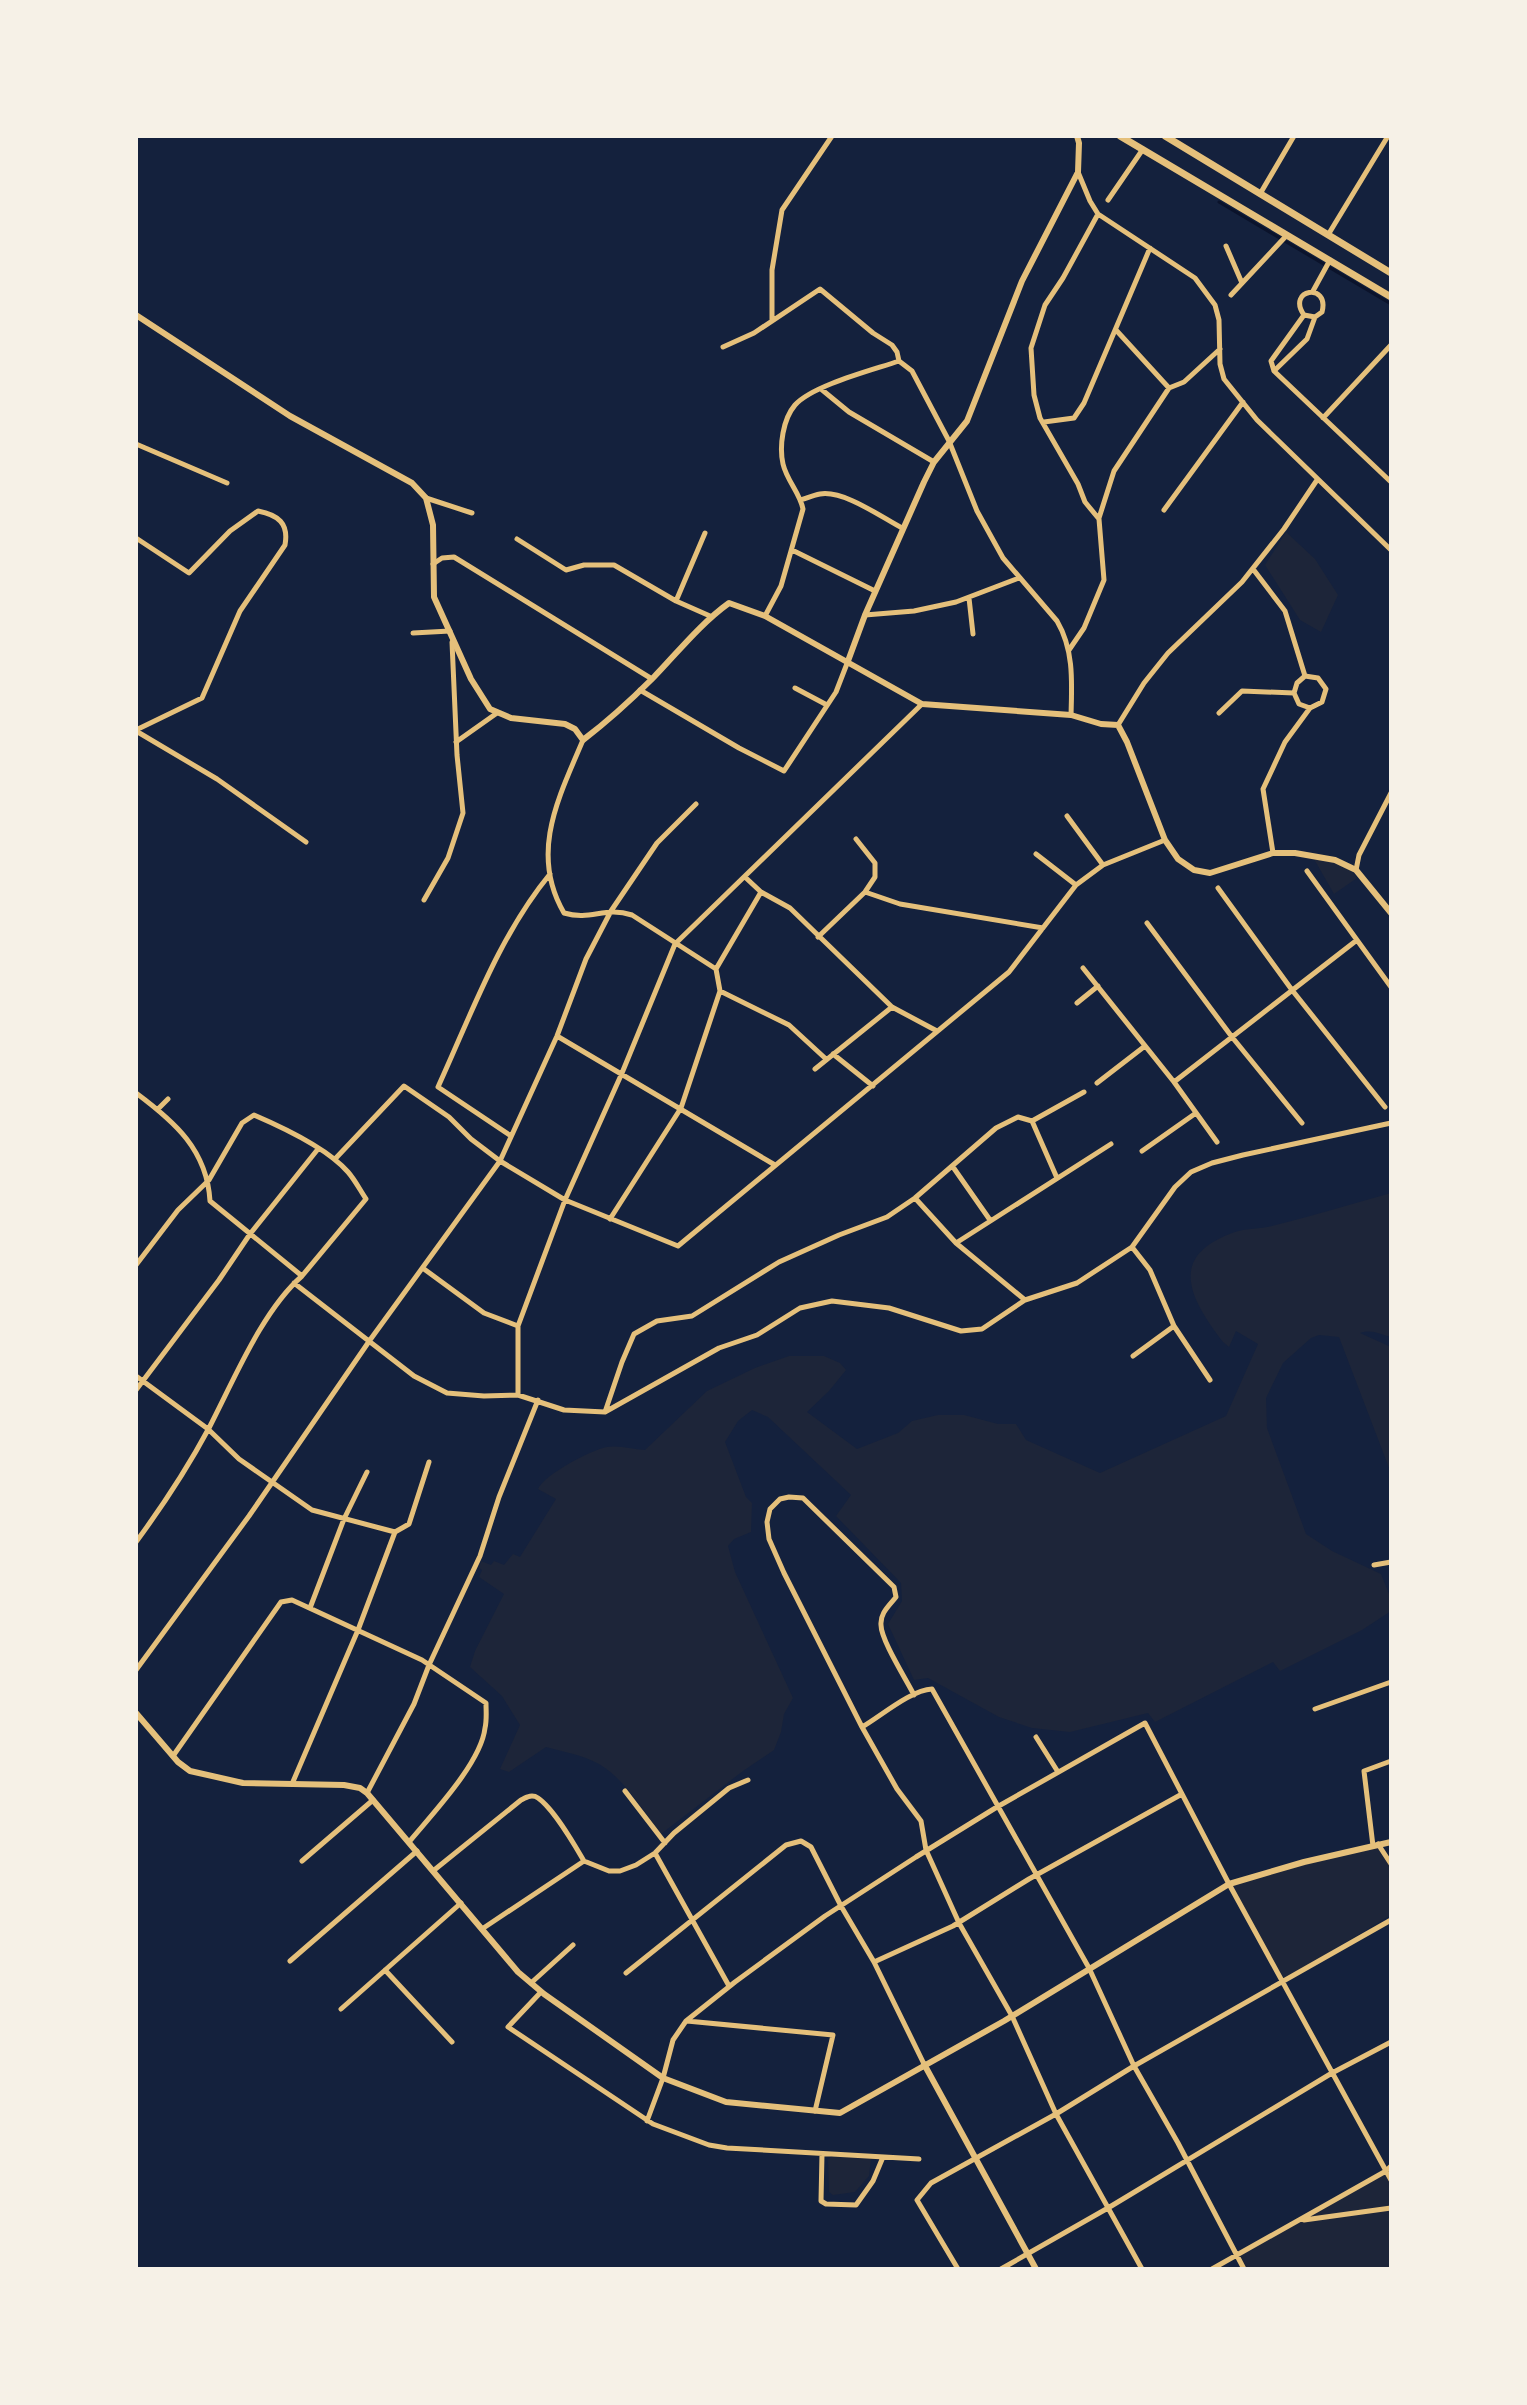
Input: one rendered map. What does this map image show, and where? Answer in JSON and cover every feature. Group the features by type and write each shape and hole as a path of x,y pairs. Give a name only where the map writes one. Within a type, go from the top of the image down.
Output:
{"main road":[{"path":"1120,136 1391,297"},
{"path":"1165,136 1391,273"}],"street":[{"path":"772,322 772,270 782,210 832,136"},
{"path":"1085,136 1078,139 1078,172 1098,214 1195,278 1215,305 1224,379 1317,480 1391,550"},
{"path":"1260,194 1294,136"},
{"path":"1328,235 1388,136"},
{"path":"1108,200 1143,149"},
{"path":"640,690 784,771 836,692 902,528 934,462 967,421 1022,281 1078,172"},
{"path":"1098,214 1045,305 1031,348 1034,395 1040,418 1085,502 1099,519"},
{"path":"1231,295 1287,235"},
{"path":"1226,246 1242,283"},
{"path":"1044,422 1074,418 1084,403 1150,248"},
{"path":"1313,291 1330,260"},
{"path":"723,347 754,333 820,289 892,345 899,361 912,371 949,441 977,511 1003,558 1063,631 1072,674 1071,715"},
{"path":"1274,371 1307,339 1315,317 1322,312 1324,303 1321,295 1313,291 1305,293 1299,300 1299,308 1304,315 1315,317"},
{"path":"136,315 290,416 412,483 426,498 433,525 434,597 471,679 490,709 511,718 565,724 575,729 583,740"},
{"path":"1304,315 1271,361 1274,371 1390,478"},
{"path":"1116,330 1169,388"},
{"path":"1323,418 1391,345"},
{"path":"1068,651 1084,628 1104,580 1099,519 1114,471 1169,388 1184,382 1221,348"},
{"path":"765,616 781,586 803,509 784,466 781,449 785,424 796,404 820,388 899,361"},
{"path":"820,388 849,412 934,462"},
{"path":"1164,510 1243,402"},
{"path":"136,444 227,483"},
{"path":"1118,725 1144,683 1168,653 1223,603 1253,569 1317,480"},
{"path":"801,500 820,493 834,494 902,528"},
{"path":"426,498 472,513"},
{"path":"136,538 189,573 230,531 258,511 272,514 285,527 287,536 285,545 240,611 202,698 136,730"},
{"path":"676,601 705,533"},
{"path":"517,539 566,570 584,565 614,565 676,601 710,616"},
{"path":"792,550 876,592"},
{"path":"432,564 442,558 454,557 652,679"},
{"path":"1253,569 1285,611 1305,676"},
{"path":"865,615 914,611 969,598 1019,578"},
{"path":"969,598 973,634"},
{"path":"716,969 632,915 616,910 580,917 564,913 557,900 551,873 548,836 552,815 583,740 652,679 710,616 729,603 765,616 922,704 1071,715 1101,724 1118,725"},
{"path":"413,633 451,634"},
{"path":"424,900 448,858 463,813 451,634"},
{"path":"1273,853 1263,789 1285,742 1310,708 1322,702 1326,689 1318,678 1305,676 1297,683 1294,693 1299,704 1310,708"},
{"path":"795,688 827,705"},
{"path":"1219,713 1242,691 1294,693"},
{"path":"518,1395 518,1326 565,1200 675,944 922,704"},
{"path":"456,742 497,713"},
{"path":"1118,725 1165,840 1178,859 1194,870 1210,873 1273,853 1295,853 1335,860 1356,870 1391,913"},
{"path":"136,730 217,779 306,842"},
{"path":"1356,870 1359,855 1391,793"},
{"path":"136,1670 500,1161 557,1036 586,959 611,911 657,843 696,804"},
{"path":"1067,816 1103,865"},
{"path":"818,937 865,892 875,877 875,863 856,839"},
{"path":"335,1159 404,1086 449,1117 500,1161 565,1200 678,1246 1009,972 1076,885 1103,865 1165,840"},
{"path":"1036,854 1076,885"},
{"path":"1307,871 1391,987"},
{"path":"511,1136 438,1087 502,948 530,899 551,873"},
{"path":"745,878 761,892 790,908 892,1007 937,1031"},
{"path":"1218,888 1292,990 1385,1107"},
{"path":"610,1219 681,1108 720,991 716,969 761,892"},
{"path":"865,892 900,904 1043,928"},
{"path":"1147,923 1232,1037 1302,1123"},
{"path":"1174,1082 1357,940"},
{"path":"1083,968 1174,1082 1217,1142"},
{"path":"1077,1003 1098,986"},
{"path":"720,991 789,1025 826,1059"},
{"path":"815,1069 892,1007"},
{"path":"557,1036 775,1165"},
{"path":"1097,1083 1145,1046"},
{"path":"833,1054 873,1086"},
{"path":"605,1412 634,1334 657,1321 692,1316 779,1262 887,1217 953,1167 996,1128 1018,1117 1032,1121 1084,1092"},
{"path":"136,1093 158,1109 192,1144 209,1180 210,1201 302,1276"},
{"path":"158,1109 168,1099"},
{"path":"1142,1151 1196,1113"},
{"path":"136,1265 178,1210 209,1180 242,1123 254,1115 335,1159 350,1174 366,1199 294,1283 261,1328 174,1490 136,1542"},
{"path":"1032,1121 1057,1178"},
{"path":"294,1283 414,1376 447,1393 518,1395 564,1410 605,1412 719,1348 757,1335 800,1308 832,1301 858,1303 889,1308 961,1331 982,1329 1025,1300 1077,1283 1132,1247 1175,1187 1191,1172 1258,1151 1391,1123"},
{"path":"956,1243 1111,1144"},
{"path":"136,1390 250,1234 318,1149"},
{"path":"953,1167 990,1220"},
{"path":"915,1198 956,1243 1025,1300"},
{"path":"1132,1247 1150,1270 1174,1326 1210,1380"},
{"path":"423,1269 484,1313 518,1326"},
{"path":"1133,1356 1174,1326"},
{"path":"136,1376 208,1429 239,1459 312,1510 395,1532"},
{"path":"367,1793 414,1704 480,1556 499,1497 538,1400"},
{"path":"292,1784 358,1630 395,1532 409,1524 429,1462"},
{"path":"310,1608 344,1519 367,1472"},
{"path":"914,1695 880,1626 883,1613 896,1597 894,1587 803,1498 780,1499 770,1509 767,1522 769,1539 784,1573 862,1727 897,1789 921,1821 926,1850 959,1923 1012,2016 1056,2114 1142,2269"},
{"path":"1374,1565 1391,1562"},
{"path":"173,1757 281,1602 292,1600 429,1665 486,1703 485,1729 479,1749 455,1785 409,1842"},
{"path":"1315,1709 1391,1682"},
{"path":"862,1727 914,1695 932,1689 1089,1968 1134,2066 1244,2269"},
{"path":"136,1713 173,1757 190,1771 243,1783 360,1788 518,1972 541,1992 663,2078 726,2102 840,2113 1012,2016 1229,1884 1304,1862 1391,1842"},
{"path":"647,2121 673,2040 686,2021 729,1986 926,1850 1145,1723 1332,2073 1389,2168 1391,2180"},
{"path":"1036,1737 1058,1772"},
{"path":"1391,1761 1364,1771 1375,1845 1391,1864"},
{"path":"433,1871 529,1796 538,1797 584,1861 609,1871 620,1871 655,1853 729,1788 748,1780"},
{"path":"625,1791 665,1843"},
{"path":"874,1962 959,1923 1038,1874 1182,1794"},
{"path":"302,1861 373,1800"},
{"path":"626,1973 786,1845 801,1841 811,1847 1036,2269"},
{"path":"290,1961 417,1851"},
{"path":"655,1853 729,1986"},
{"path":"482,1929 584,1861"},
{"path":"341,2009 461,1903"},
{"path":"958,2269 917,2200 931,2183 1391,1920"},
{"path":"531,1983 573,1945"},
{"path":"385,1970 452,2042"},
{"path":"541,1992 508,2027 647,2121 709,2145 919,2159"},
{"path":"686,2021 833,2035 815,2111"},
{"path":"1001,2269 1332,2073 1391,2042"},
{"path":"822,2154 821,2201 826,2204 856,2205 873,2181 883,2157"},
{"path":"1212,2269 1389,2168"},
{"path":"1299,2220 1391,2208"}],"shaded area":[{"path":"1286,532 1315,559 1338,595 1321,632 1300,620 1265,565"},
{"path":"1314,859 1344,866 1357,878 1334,894"},
{"path":"1391,1193 1391,1337 1372,1332 1360,1333 1391,1347 1391,1473 1339,1337 1319,1335 1311,1338 1283,1363 1266,1398 1267,1428 1306,1534 1332,1551 1381,1574 1391,1599 1391,1611 1362,1630 1280,1671 1273,1662 1155,1722 1148,1713 1070,1732 1032,1728 999,1717 928,1678 914,1680 888,1624 902,1601 901,1583 836,1516 851,1495 768,1417 752,1410 738,1421 725,1442 746,1497 752,1503 751,1532 734,1539 728,1546 735,1572 793,1698 784,1714 774,1750 661,1834 617,1778 586,1758 546,1747 509,1772 500,1769 520,1725 502,1696 470,1667 504,1594 479,1577 482,1570 479,1568 481,1561 504,1565 513,1554 520,1557 556,1499 538,1489 559,1470 607,1447 645,1450 707,1391 755,1368 789,1356 824,1356 840,1363 846,1370 807,1412 857,1449 898,1433 912,1421 938,1415 964,1415 998,1424 1016,1424 1026,1440 1100,1473 1226,1416 1258,1344 1236,1331 1229,1347 1211,1326 1194,1295 1191,1280 1192,1266 1199,1253 1213,1242 1235,1232 1272,1226"},
{"path":"1377,1846 1391,1868 1391,1915 1282,1981 1229,1884"},
{"path":"833,2156 871,2159 869,2176 855,2192 833,2195 829,2192 828,2159"},
{"path":"1386,2171 1391,2179 1391,2269 1244,2269 1236,2256"}],"waterway":[{"path":"1219,202 1391,304"}]}
